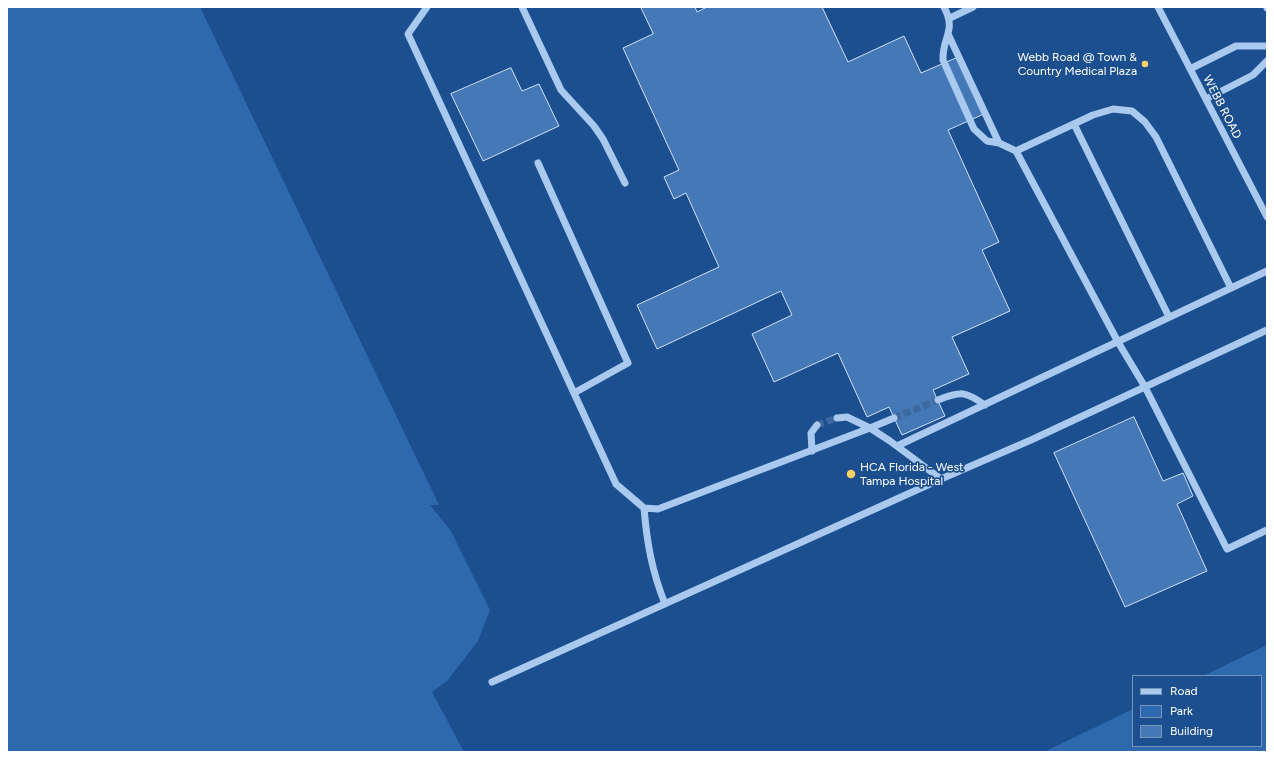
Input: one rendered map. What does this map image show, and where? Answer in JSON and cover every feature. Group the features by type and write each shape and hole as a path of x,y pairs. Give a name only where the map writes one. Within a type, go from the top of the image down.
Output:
{"street":[{"path":"427,7 408,34 616,484 644,508 658,509 812,451 894,418"},
{"path":"522,7 561,90 594,126 603,139 625,183"},
{"path":"944,7 950,18 949,36 943,48 943,60 974,128 987,141 999,143 1016,151 1118,342 1145,386 1227,549 1267,530"},
{"path":"950,18 973,7"},
{"name":"WEBB ROAD","path":"1158,7 1267,217"},
{"path":"949,36 999,143"},
{"path":"1190,69 1236,46 1267,46"},
{"path":"1206,99 1253,75 1267,61"},
{"path":"1016,151 1093,115 1113,109 1132,111 1145,122 1156,137 1231,288"},
{"path":"1074,124 1169,317"},
{"path":"538,163 628,363 574,393"},
{"path":"897,446 1267,271"},
{"path":"492,682 941,479 1031,440 1267,330"},
{"path":"938,400 958,392 970,394 985,405"},
{"path":"837,418 847,417 870,428 941,479"},
{"path":"812,451 811,433 817,425"},
{"path":"644,508 646,538 654,574 665,604"}],"green space":[{"path":"7,7 200,7 439,505 430,505 451,531 490,610 478,641 447,681 432,692 464,752 7,752"},
{"path":"1267,645 1267,752 1044,752 1132,709 1132,747 1262,747 1262,675 1205,675"}],"building":[{"path":"641,7 695,7 697,12 707,7 822,7 848,62 904,36 921,73 958,57 984,114 948,130 999,242 982,250 1010,311 952,337 969,374 933,390 945,416 902,435 889,407 867,417 838,353 774,382 752,334 792,315 781,291 657,349 637,305 719,267 686,193 674,199 664,177 679,170 623,48 653,34"},
{"path":"511,68 522,91 539,84 559,126 483,161 451,94"},
{"path":"1134,417 1163,481 1183,473 1193,496 1177,504 1207,571 1125,607 1054,453"}],"tunnel":[{"path":"894,418 938,400"},
{"path":"817,425 837,418"}],"place":[{"name":"Webb Road @ Town & Country Medical Plaza","path":"1145,64"},
{"name":"HCA Florida - West Tampa Hospital","path":"851,474"}]}
